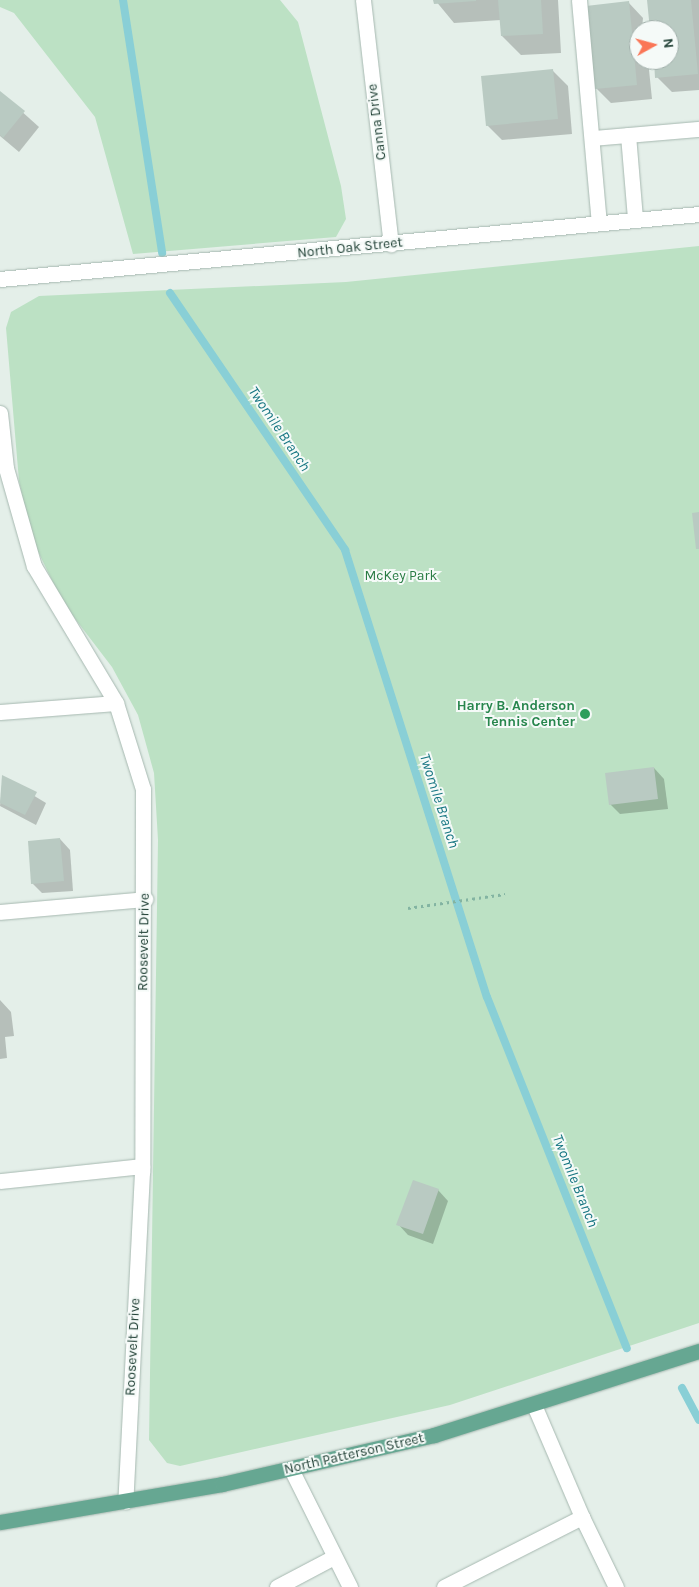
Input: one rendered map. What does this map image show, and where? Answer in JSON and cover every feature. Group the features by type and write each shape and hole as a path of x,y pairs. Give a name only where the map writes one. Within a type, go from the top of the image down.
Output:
{"main road":[{"name":"North Patterson Street","path":"0,1522 125,1502 291,1468 434,1435 534,1405 699,1351"}],"street":[{"name":"Canna Drive","path":"363,0 391,244"},
{"path":"579,0 593,138 599,222"},
{"path":"593,138 699,129"},
{"path":"628,135 635,219"},
{"name":"North Oak Street","path":"0,279 290,255 599,222 699,214"},
{"name":"Roosevelt Drive","path":"0,414 8,477 34,566 116,703 143,789 145,899 142,1166 125,1502"},
{"path":"0,712 116,703"},
{"path":"0,912 145,899"},
{"path":"0,1181 142,1166"},
{"path":"534,1405 582,1517 616,1587"},
{"path":"291,1468 350,1587"},
{"path":"444,1587 465,1582 582,1517"},
{"path":"277,1587 334,1557"}],"path":[{"path":"408,908 505,894"}],"green space":[{"path":"0,0 280,0 298,22 341,186 346,219 336,237 133,254 95,117 14,13 0,7"},
{"name":"McKey Park","path":"699,246 699,1323 450,1405 180,1466 167,1463 149,1440 158,840 154,773 138,715 112,667 63,603 30,535 19,481 6,328 11,312 39,296 346,282"}],"building":[{"path":"433,0 476,0 476,1 434,4"},
{"path":"498,0 541,0 543,34 501,36"},
{"path":"647,0 691,0 698,74 655,78 655,70 679,70 679,20 649,20"},
{"path":"629,1 631,20 629,20 629,70 636,70 637,85 595,89 586,6"},
{"path":"553,69 558,119 486,126 481,76"},
{"path":"0,91 25,111 3,138 0,135"},
{"path":"699,512 699,549 696,549 692,513"},
{"path":"654,767 658,799 609,805 605,773"},
{"path":"2,775 37,792 25,815 0,803"},
{"path":"60,838 64,881 31,884 28,841"},
{"path":"413,1180 439,1189 423,1234 396,1225"}],"waterway":[{"name":"Twomile Branch","path":"123,0 162,253"},
{"name":"Twomile Branch","path":"170,293 345,550 487,997 627,1348"},
{"path":"682,1388 699,1420"}],"place":[{"name":"Harry B. Anderson Tennis Center","path":"585,714"}]}
